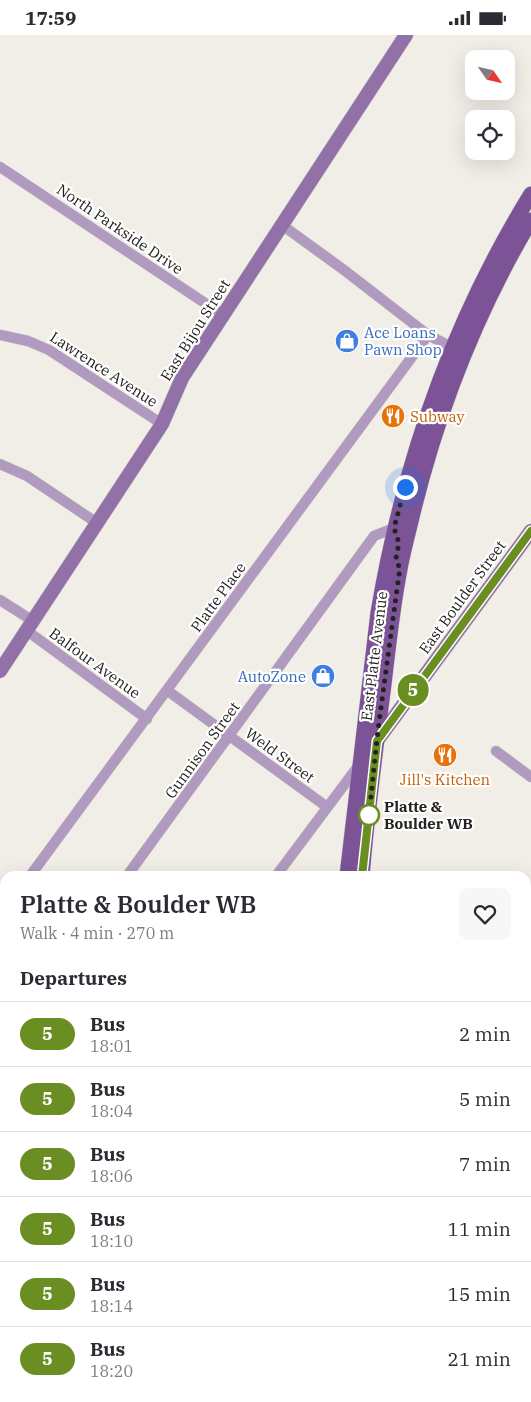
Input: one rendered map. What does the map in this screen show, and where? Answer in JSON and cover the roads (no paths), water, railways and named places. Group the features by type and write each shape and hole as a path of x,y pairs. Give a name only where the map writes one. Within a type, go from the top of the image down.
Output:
{"main road":[{"name":"East Platte Avenue","path":"363,871 382,700 400,567 458,350 492,260 531,194"},
{"name":"East Platte Avenue","path":"347,871 378,613 394,528 413,456 426,414 458,350 531,220"},
{"path":"413,456 414,475 408,496 416,503"},
{"path":"394,528 399,543 396,558 400,567"}],"street":[{"name":"East Bijou Street","path":"0,671 162,424 180,382 406,35"},
{"name":"North Parkside Drive","path":"0,167 223,315"},
{"path":"282,225 346,271 428,335 458,350"},
{"name":"Lawrence Avenue","path":"0,335 28,341 49,350 162,424"},
{"name":"Platte Place","path":"34,871 168,691 428,335"},
{"path":"0,464 27,476 97,523"},
{"name":"Gunnison Street","path":"131,871 230,737 374,536 394,528"},
{"name":"East Boulder Street","path":"280,871 531,531"},
{"name":"Balfour Avenue","path":"0,600 29,626 147,719"},
{"name":"Weld Street","path":"168,691 327,807"},
{"path":"382,700 405,701"},
{"path":"496,751 531,777"}],"place":[{"name":"Ace Loans Pawn Shop","path":"347,341"},
{"name":"Subway","path":"393,416"},
{"name":"AutoZone","path":"323,676"},
{"name":"Jill's Kitchen","path":"445,755"},
{"name":"Platte & Boulder WB","path":"369,815"}]}
